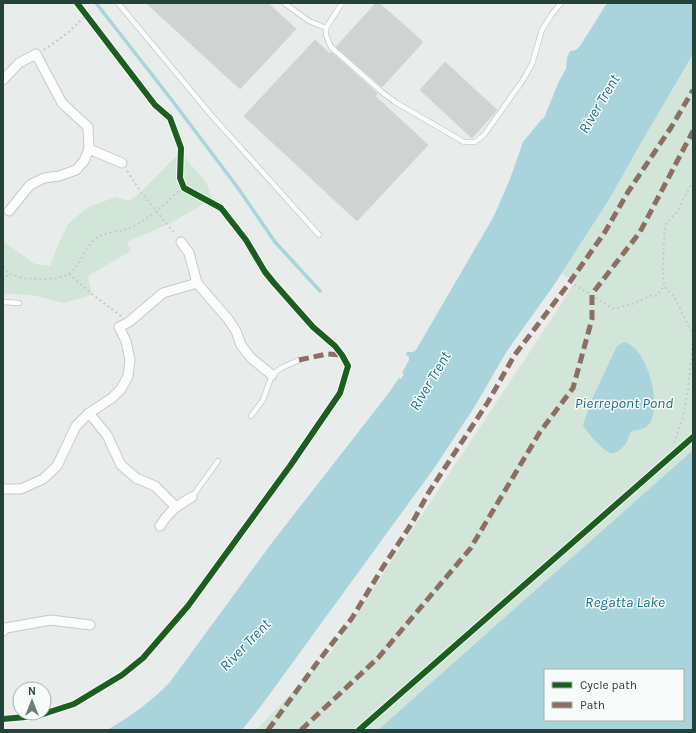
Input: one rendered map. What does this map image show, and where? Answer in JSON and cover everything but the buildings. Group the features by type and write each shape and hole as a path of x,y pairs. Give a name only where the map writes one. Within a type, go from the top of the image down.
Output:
{"street":[{"path":"3,80 19,63 36,54 62,103 88,127 90,149 84,161 76,170 59,176 44,178 30,185 10,211"},
{"path":"90,149 122,163"},
{"path":"181,242 189,252 197,283 228,319 236,331 241,345 251,358 272,375"},
{"path":"3,489 21,489 43,479 56,466 76,426 89,413 112,398 121,389 128,376 130,360 126,340 118,327 129,322 163,293 197,283"},
{"path":"89,413 107,435 121,465 136,478 155,486 176,507"},
{"path":"160,526 166,517 176,507 192,497"},
{"path":"4,628 52,620 90,625"}],"lane":[{"path":"118,3 212,116 319,235"},
{"path":"284,3 309,22 326,28"},
{"path":"342,3 326,28 326,35 331,47 383,93 406,109 464,142 475,142 484,136 523,80 532,64 542,30 561,3"},
{"path":"3,302 19,303"},
{"path":"251,416 264,400 272,375 281,368 299,360"},
{"path":"359,730 693,437"},
{"path":"192,497 218,461"}],"path":[{"path":"36,54 52,46 86,15"},
{"path":"122,163 155,211 181,242"},
{"path":"570,282 592,294 614,309 635,303 649,296 658,295 664,286 663,273 666,224 677,212 693,181"},
{"path":"3,267 9,274 22,278 46,279 69,274 91,242 99,236 126,229 142,221 184,188"},
{"path":"3,280 9,274"},
{"path":"69,274 92,294 129,322"},
{"path":"664,286 674,296 693,336 692,361 688,390 683,417 674,444"}],"green space":[{"path":"693,54 693,730 256,730 332,651 556,312 575,281 561,274 610,198"},
{"path":"180,152 206,182 214,203 205,203 171,223 127,242 131,251 88,276 92,294 86,297 63,303 32,295 3,294 3,241 35,264 50,266 68,224 88,207 116,197 129,201 141,192"}],"water":[{"name":"River Trent","path":"607,3 693,3 693,54 610,198 554,285 507,351 475,406 435,467 242,730 107,730 124,720 156,696 170,682 274,540 399,378 401,379 404,374 402,373 409,360 409,357 406,355 407,352 413,352 416,350 494,216 510,179 523,142 544,118 559,81 566,69 567,58 570,51 576,50 580,46"},
{"name":"Pierrepont Pond","path":"624,342 632,346 639,354 650,377 653,390 653,414 648,425 644,428 631,432 626,443 620,450 610,453 601,447 583,425 592,399 617,346"},
{"name":"Regatta Lake","path":"693,450 693,730 378,730"}],"waterway":[{"path":"96,3 238,188 275,242 320,291"}],"marked path":[{"path":"268,730 352,618 412,523 429,492 488,402 514,356 567,286 605,232 628,192 672,126 693,90"},
{"path":"301,730 378,658 470,549 540,432 573,388 592,319 592,294 640,232 693,131"},
{"path":"299,360 327,354 342,355"}],"cycle path":[{"path":"3,719 37,716 74,704 122,675 143,658 188,606 290,466 340,393 348,366 335,346 313,327 265,272 246,240 221,208 184,188 180,178 181,148 170,118 155,105 77,3"},
{"path":"359,730 693,437"}]}
